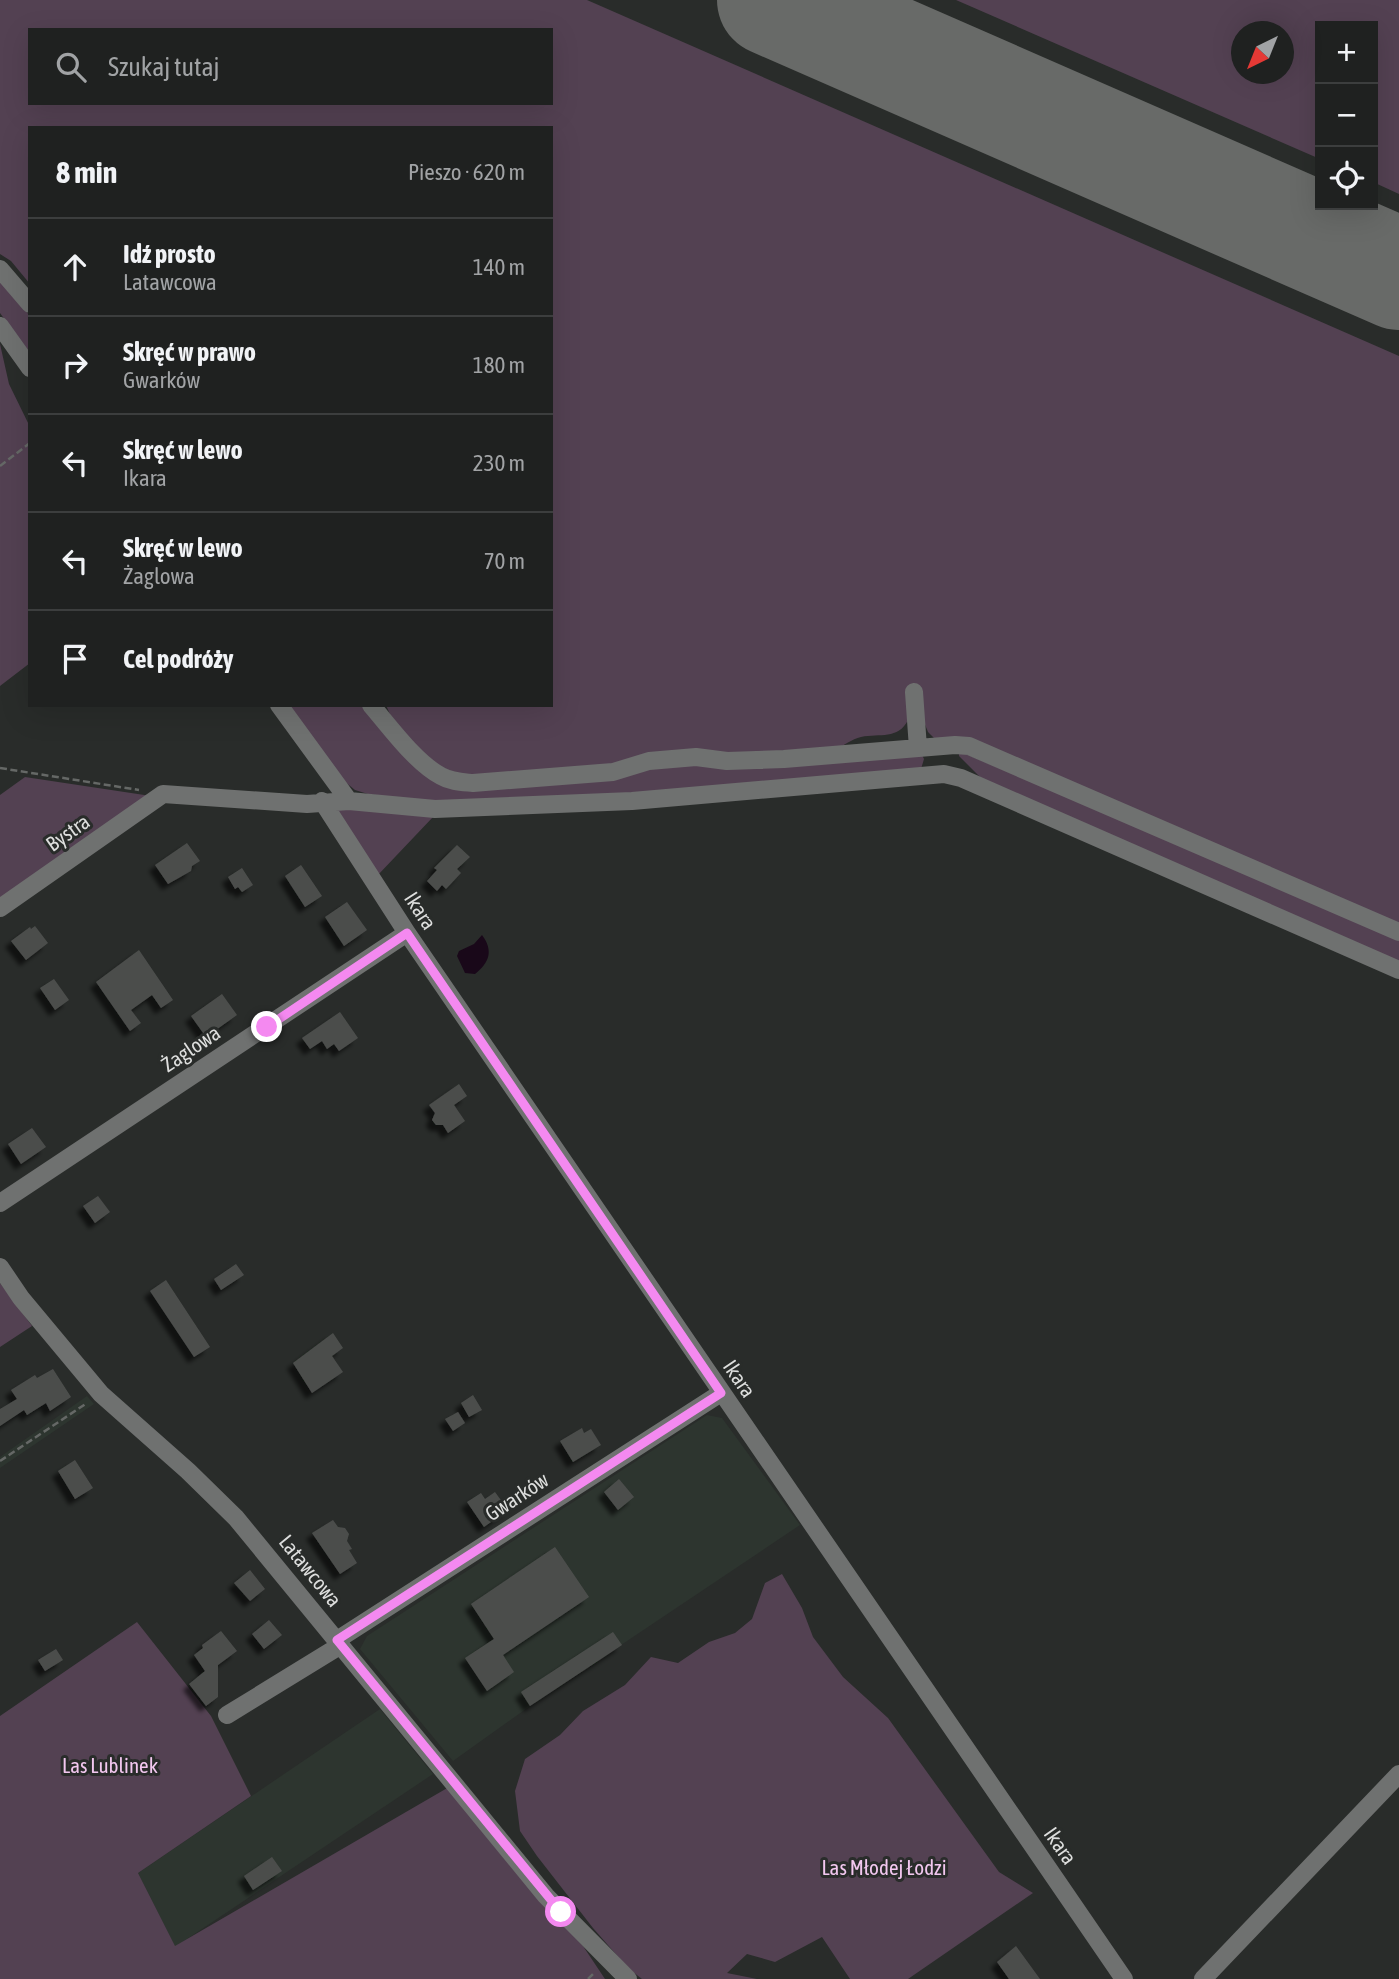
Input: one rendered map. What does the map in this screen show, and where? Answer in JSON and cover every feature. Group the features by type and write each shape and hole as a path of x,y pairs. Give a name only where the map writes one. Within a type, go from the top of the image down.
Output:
{"street":[{"path":"0,269 28,302"},
{"path":"0,326 28,365"},
{"path":"914,692 918,748"},
{"path":"280,707 349,801"},
{"path":"374,707 427,766 440,776 473,783 613,772 649,761 696,757 727,761 772,760 962,745 980,749 1399,932"},
{"path":"940,746 944,774"},
{"path":"163,794 307,804 349,801 435,809 632,801 944,774 961,778 1399,970"},
{"name":"Bystra","path":"0,908 163,794"},
{"name":"Ikara","path":"322,801 407,933 1124,1979"},
{"name":"Żaglowa","path":"0,1203 407,933"},
{"name":"Latawcowa","path":"0,1267 21,1297 101,1394 188,1471 236,1518 546,1896 628,1979"},
{"name":"Gwarków","path":"227,1716 721,1393"},
{"path":"1203,1979 1399,1774"}],"path":[{"path":"0,466 28,445"},
{"path":"0,768 163,794"},
{"path":"0,1461 101,1394"}],"shaded area":[{"path":"482,935 489,951 487,961 475,974 465,973 457,956 459,951 474,944"},
{"path":"87,1396 94,1404 0,1468 0,1457"},
{"path":"707,1415 722,1418 800,1525 530,1706 453,1761 360,1649 367,1636"},
{"path":"380,1709 433,1774 175,1947 138,1873"}],"green space":[{"path":"0,0 587,0 1399,356 1399,927 935,739 924,722 908,720 899,731 854,739 834,750 620,763 564,772 458,775 437,765 394,724 387,707 553,707 553,126 28,126 28,282 11,261 0,254"},
{"path":"956,0 1399,0 1399,194 1378,184 1378,21 1315,21 1315,157"},
{"path":"0,281 28,314 28,352 0,313"},
{"path":"0,344 9,384 28,423 28,665 0,686"},
{"path":"288,707 365,707 428,777 643,770 695,764 922,755 924,759 921,769 631,796 439,803 368,794 355,790 344,781"},
{"path":"959,751 1399,938 1399,962 982,779 959,756"},
{"path":"25,777 151,796 0,902 0,795"},
{"path":"339,806 433,817 377,876 335,811"},
{"path":"0,1283 32,1326 0,1347"},
{"name":"Las Młodej Łodzi","path":"782,1574 802,1608 813,1637 843,1677 888,1718 999,1872 1033,1893 908,1979 850,1979 822,1937 775,1962 747,1954 727,1973 757,1979 642,1979 628,1968 593,1928 520,1831 515,1791 525,1759 560,1735 583,1711 625,1685 651,1657 678,1663 709,1642 735,1633 752,1619 765,1583"},
{"name":"Las Lublinek","path":"137,1622 211,1716 251,1796 138,1873 175,1946 449,1787 531,1890 583,1946 605,1979 0,1979 0,1716"}],"building":[{"path":"187,843 200,861 192,866 191,871 168,884 155,865"},
{"path":"457,845 470,857 457,869 461,873 446,889 442,885 437,891 427,881 437,870 434,868"},
{"path":"301,865 322,896 305,907 285,876"},
{"path":"242,868 253,885 242,892 238,887 235,889 228,877"},
{"path":"347,902 367,930 344,946 325,917"},
{"path":"35,926 48,943 26,960 11,941"},
{"path":"139,950 173,1000 161,1008 152,995 131,1010 141,1023 130,1031 96,982"},
{"path":"54,979 69,1000 55,1010 40,988"},
{"path":"222,994 237,1015 206,1037 191,1016"},
{"path":"340,1012 358,1038 339,1051 334,1044 327,1049 322,1041 310,1049 302,1038"},
{"path":"459,1084 467,1096 454,1105 465,1121 448,1133 443,1125 436,1125 432,1120 435,1113 429,1105"},
{"path":"32,1128 46,1147 21,1164 8,1144"},
{"path":"98,1196 110,1212 95,1223 83,1206"},
{"path":"236,1264 244,1275 221,1290 214,1279"},
{"path":"166,1280 210,1347 194,1357 150,1291"},
{"path":"333,1333 343,1348 332,1356 343,1372 312,1393 293,1363"},
{"path":"53,1369 71,1397 50,1411 46,1403 27,1415 24,1410 0,1426 0,1409 17,1399 11,1390 35,1375 37,1378"},
{"path":"473,1395 482,1410 469,1417 461,1403"},
{"path":"458,1412 465,1423 453,1431 445,1419"},
{"path":"582,1428 584,1433 591,1429 601,1445 573,1462 560,1441"},
{"path":"75,1460 93,1488 75,1499 58,1471"},
{"path":"619,1479 634,1497 618,1510 604,1492"},
{"path":"495,1492 508,1510 484,1527 467,1502 481,1493 485,1499"},
{"path":"333,1520 349,1534 347,1541 352,1549 349,1550 357,1563 340,1574 312,1533"},
{"path":"555,1547 589,1597 503,1655 514,1672 487,1691 465,1658 494,1639 471,1604"},
{"path":"250,1570 265,1589 250,1601 234,1583"},
{"path":"269,1620 282,1635 264,1649 252,1634"},
{"path":"221,1631 237,1651 218,1665 218,1697 206,1706 189,1684 205,1671 194,1655 203,1648 202,1645"},
{"path":"613,1632 622,1645 530,1706 521,1692"},
{"path":"56,1649 63,1660 45,1671 38,1660"},
{"path":"272,1857 282,1871 253,1890 244,1876"},
{"path":"1016,1946 1040,1979 1009,1979 997,1962"}],"runway":[{"path":"773,0 1399,274"}],"route":[{"path":"267,1027 407,933 721,1393 337,1640 561,1912"}]}
